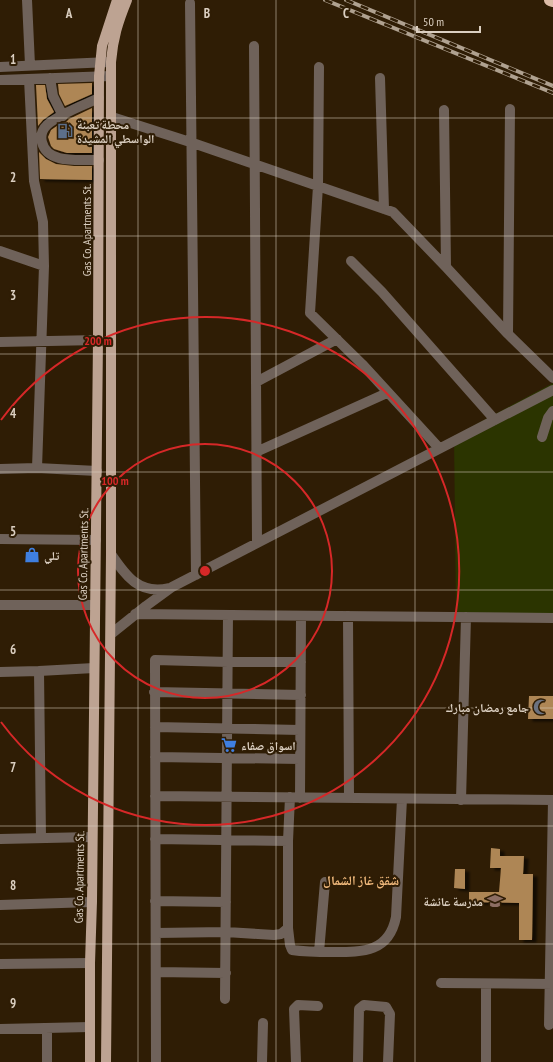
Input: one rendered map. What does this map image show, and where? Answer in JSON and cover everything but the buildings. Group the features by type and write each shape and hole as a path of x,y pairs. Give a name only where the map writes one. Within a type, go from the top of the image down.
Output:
{"main road":[{"name":"Gas Co. Apartments St.","path":"90,1062 97,471 99,76 100,62 106,33 117,0"},
{"path":"106,1062 111,634 111,62 114,34 127,0"},
{"path":"97,425 112,425"},
{"path":"90,992 107,991"}],"street":[{"path":"27,0 30,65"},
{"path":"190,3 190,142 196,575"},
{"path":"254,46 257,543"},
{"path":"0,67 111,62"},
{"path":"319,66 318,186 310,313 337,339 439,448"},
{"path":"0,80 111,76"},
{"path":"50,78 53,96 62,116"},
{"path":"380,78 384,209"},
{"path":"29,79 34,181 43,222 44,266 40,341 37,468"},
{"path":"99,98 62,116 48,125 42,132 41,139 45,150 62,159 99,160"},
{"path":"508,334 510,109"},
{"path":"444,110 446,267"},
{"path":"112,117 190,142 393,212 508,334 553,378"},
{"path":"0,251 44,266"},
{"path":"351,261 382,292 495,420"},
{"path":"256,382 337,339"},
{"path":"0,342 98,340"},
{"path":"111,634 172,587 553,390"},
{"path":"256,452 387,393"},
{"path":"542,437 548,418 553,410"},
{"path":"0,469 37,468 97,471"},
{"path":"0,540 96,540"},
{"path":"111,554 125,574 134,582 152,589 172,587"},
{"path":"0,605 95,604"},
{"path":"135,614 553,618"},
{"path":"225,999 228,615"},
{"path":"301,616 300,759 288,841 288,928 292,950 301,952 364,951 374,948 382,943 389,935 394,926 396,917 402,799"},
{"path":"348,616 349,798"},
{"path":"461,800 466,617"},
{"path":"156,1062 154,660 301,662"},
{"path":"0,672 39,672 94,668"},
{"path":"39,672 41,838"},
{"path":"154,692 301,695"},
{"path":"154,728 300,730"},
{"path":"155,757 300,759"},
{"path":"155,796 553,800 551,984 549,1025"},
{"path":"0,838 92,838"},
{"path":"155,839 288,841"},
{"path":"319,952 325,882"},
{"path":"156,901 226,902"},
{"path":"0,905 92,902"},
{"path":"156,933 226,932 274,935 281,934 288,928"},
{"path":"0,964 90,963"},
{"path":"156,972 226,973"},
{"path":"441,983 551,984"},
{"path":"486,984 486,1062"},
{"path":"296,1062 294,1009 298,1005 318,1006"},
{"path":"358,1062 359,1008 364,1005 386,1007 388,1009 390,1014 388,1062"},
{"path":"262,1062 263,1023"},
{"path":"0,1029 90,1027"},
{"path":"46,1062 47,1028"}],"green space":[{"path":"553,383 553,618 456,612 454,436"}],"railway":[{"path":"325,0 553,93"},
{"path":"346,0 553,86"}],"place":[{"name":"محطة تعبئة الواسطي المشيدة","path":"65,131"},
{"name":"تلي","path":"32,555"},
{"name":"جامع رمضان مبارك","path":"541,707"},
{"name":"اسواق صفاء","path":"229,745"},
{"name":"مدرسة عائشة","path":"495,901"}],"district":[{"name":"شقق غاز الشمال","path":"361,880"}]}
